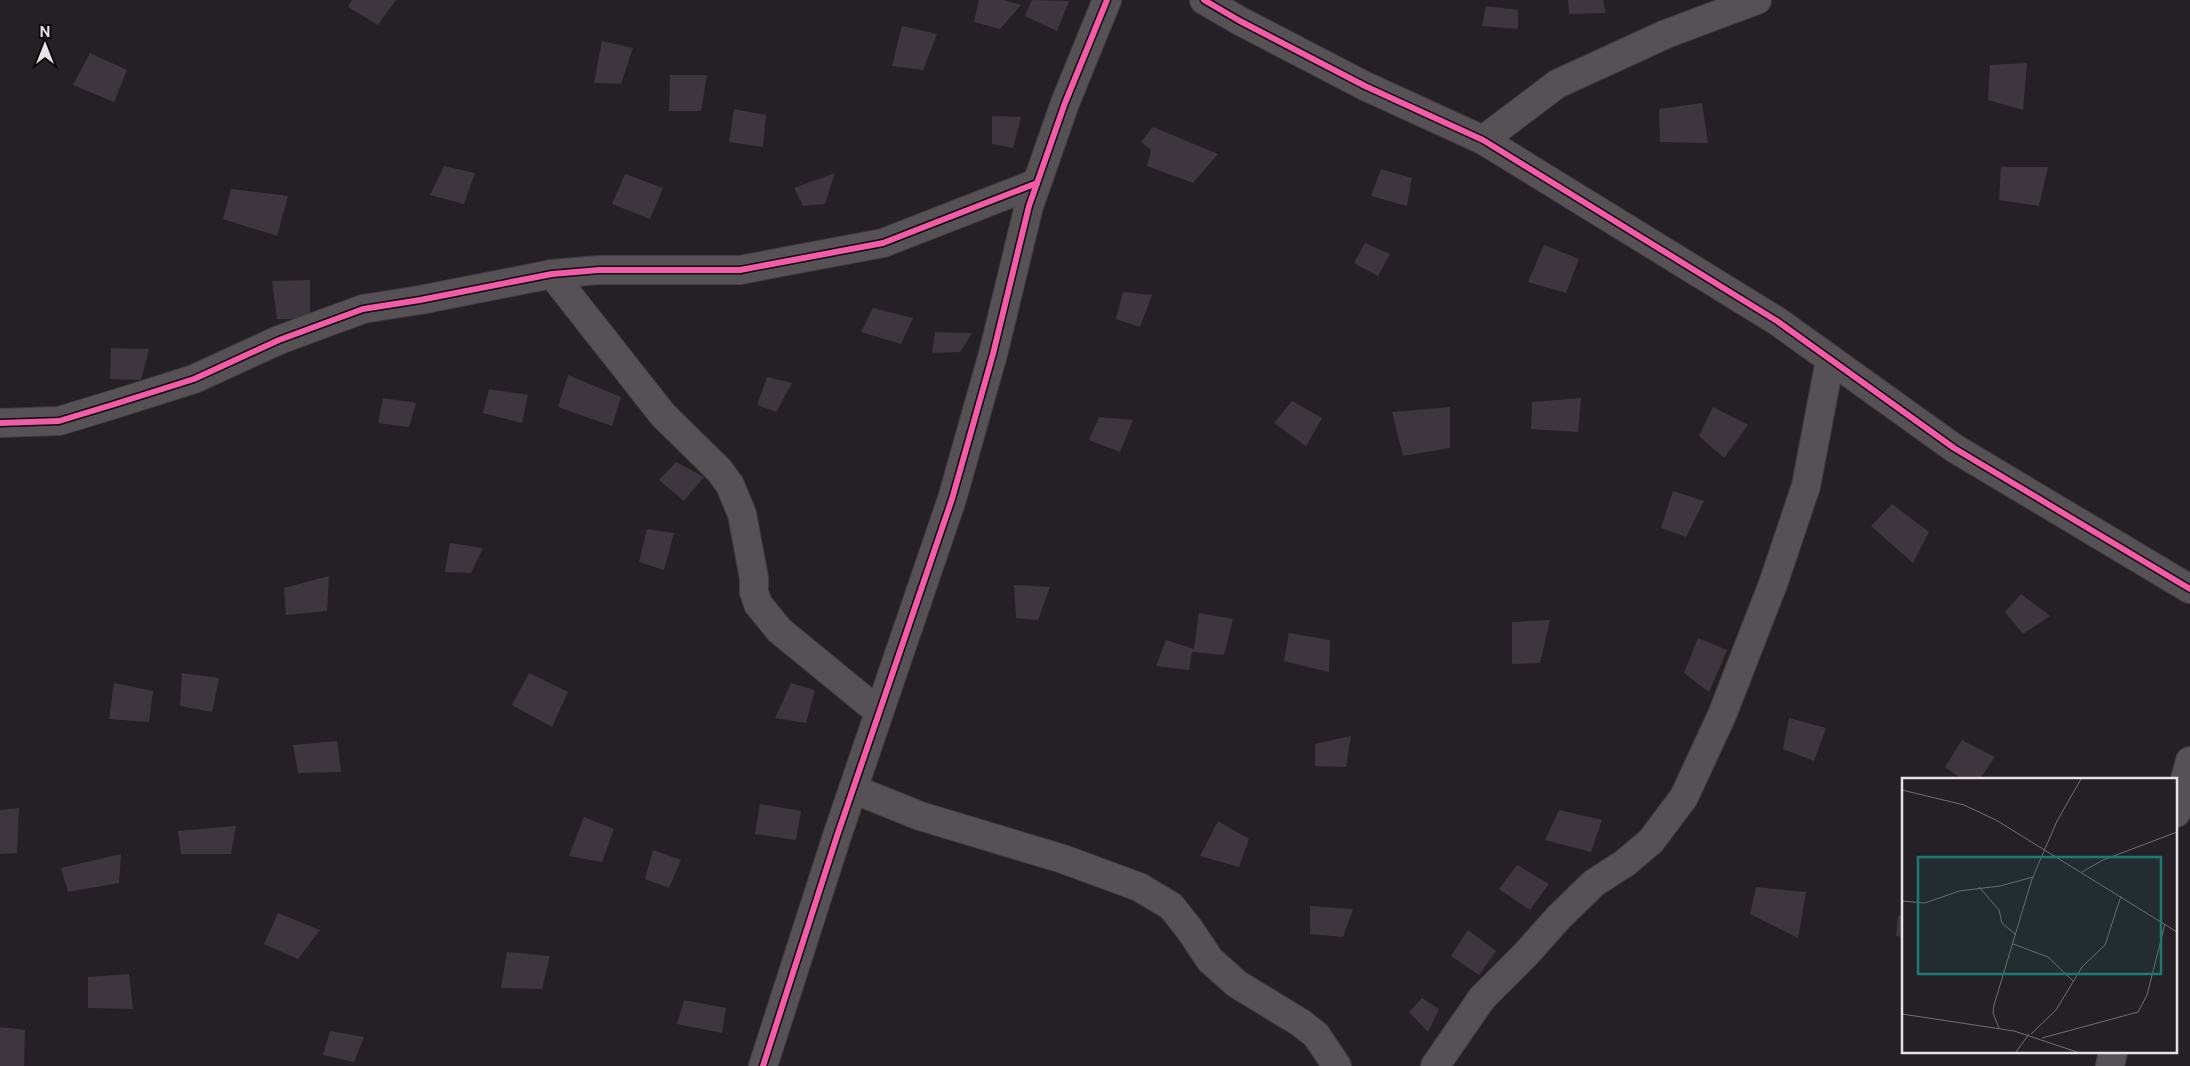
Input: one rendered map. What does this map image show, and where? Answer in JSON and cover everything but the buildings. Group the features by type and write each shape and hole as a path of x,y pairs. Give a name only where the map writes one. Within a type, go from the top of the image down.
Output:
{"street":[{"path":"762,1066 853,789 952,499 993,354 1029,206 1064,102 1107,0"},
{"path":"1204,0 1240,21 1365,86 1483,140 1777,321 1954,448 2190,589"},
{"path":"1483,140 1557,84 1666,34 1756,0"},
{"path":"0,423 59,421 115,404 194,378 279,340 363,309 420,300 552,274 599,270 740,270 883,243 1037,183"},
{"path":"552,274 663,415 719,470 730,485 742,514 754,578 754,592 758,604 779,630 879,712"},
{"path":"1435,1066 1482,998 1527,953 1558,917 1594,883 1626,864 1651,841 1684,797 1722,715 1772,584 1803,495 1830,360"},
{"path":"2178,806 2190,761"},
{"path":"853,789 920,816 1064,859 1139,886 1171,906 1210,960 1237,984 1301,1023 1316,1035 1337,1066"}],"cycle path":[{"path":"763,1066 837,836 952,499 993,354 1029,206 1065,103 1107,0"},
{"path":"1204,0 1240,21 1365,86 1483,140 1777,321 1954,448 2190,589"},
{"path":"0,423 59,421 115,404 194,379 279,340 363,309 420,300 552,274 599,270 740,270 883,243 1037,183"}]}
